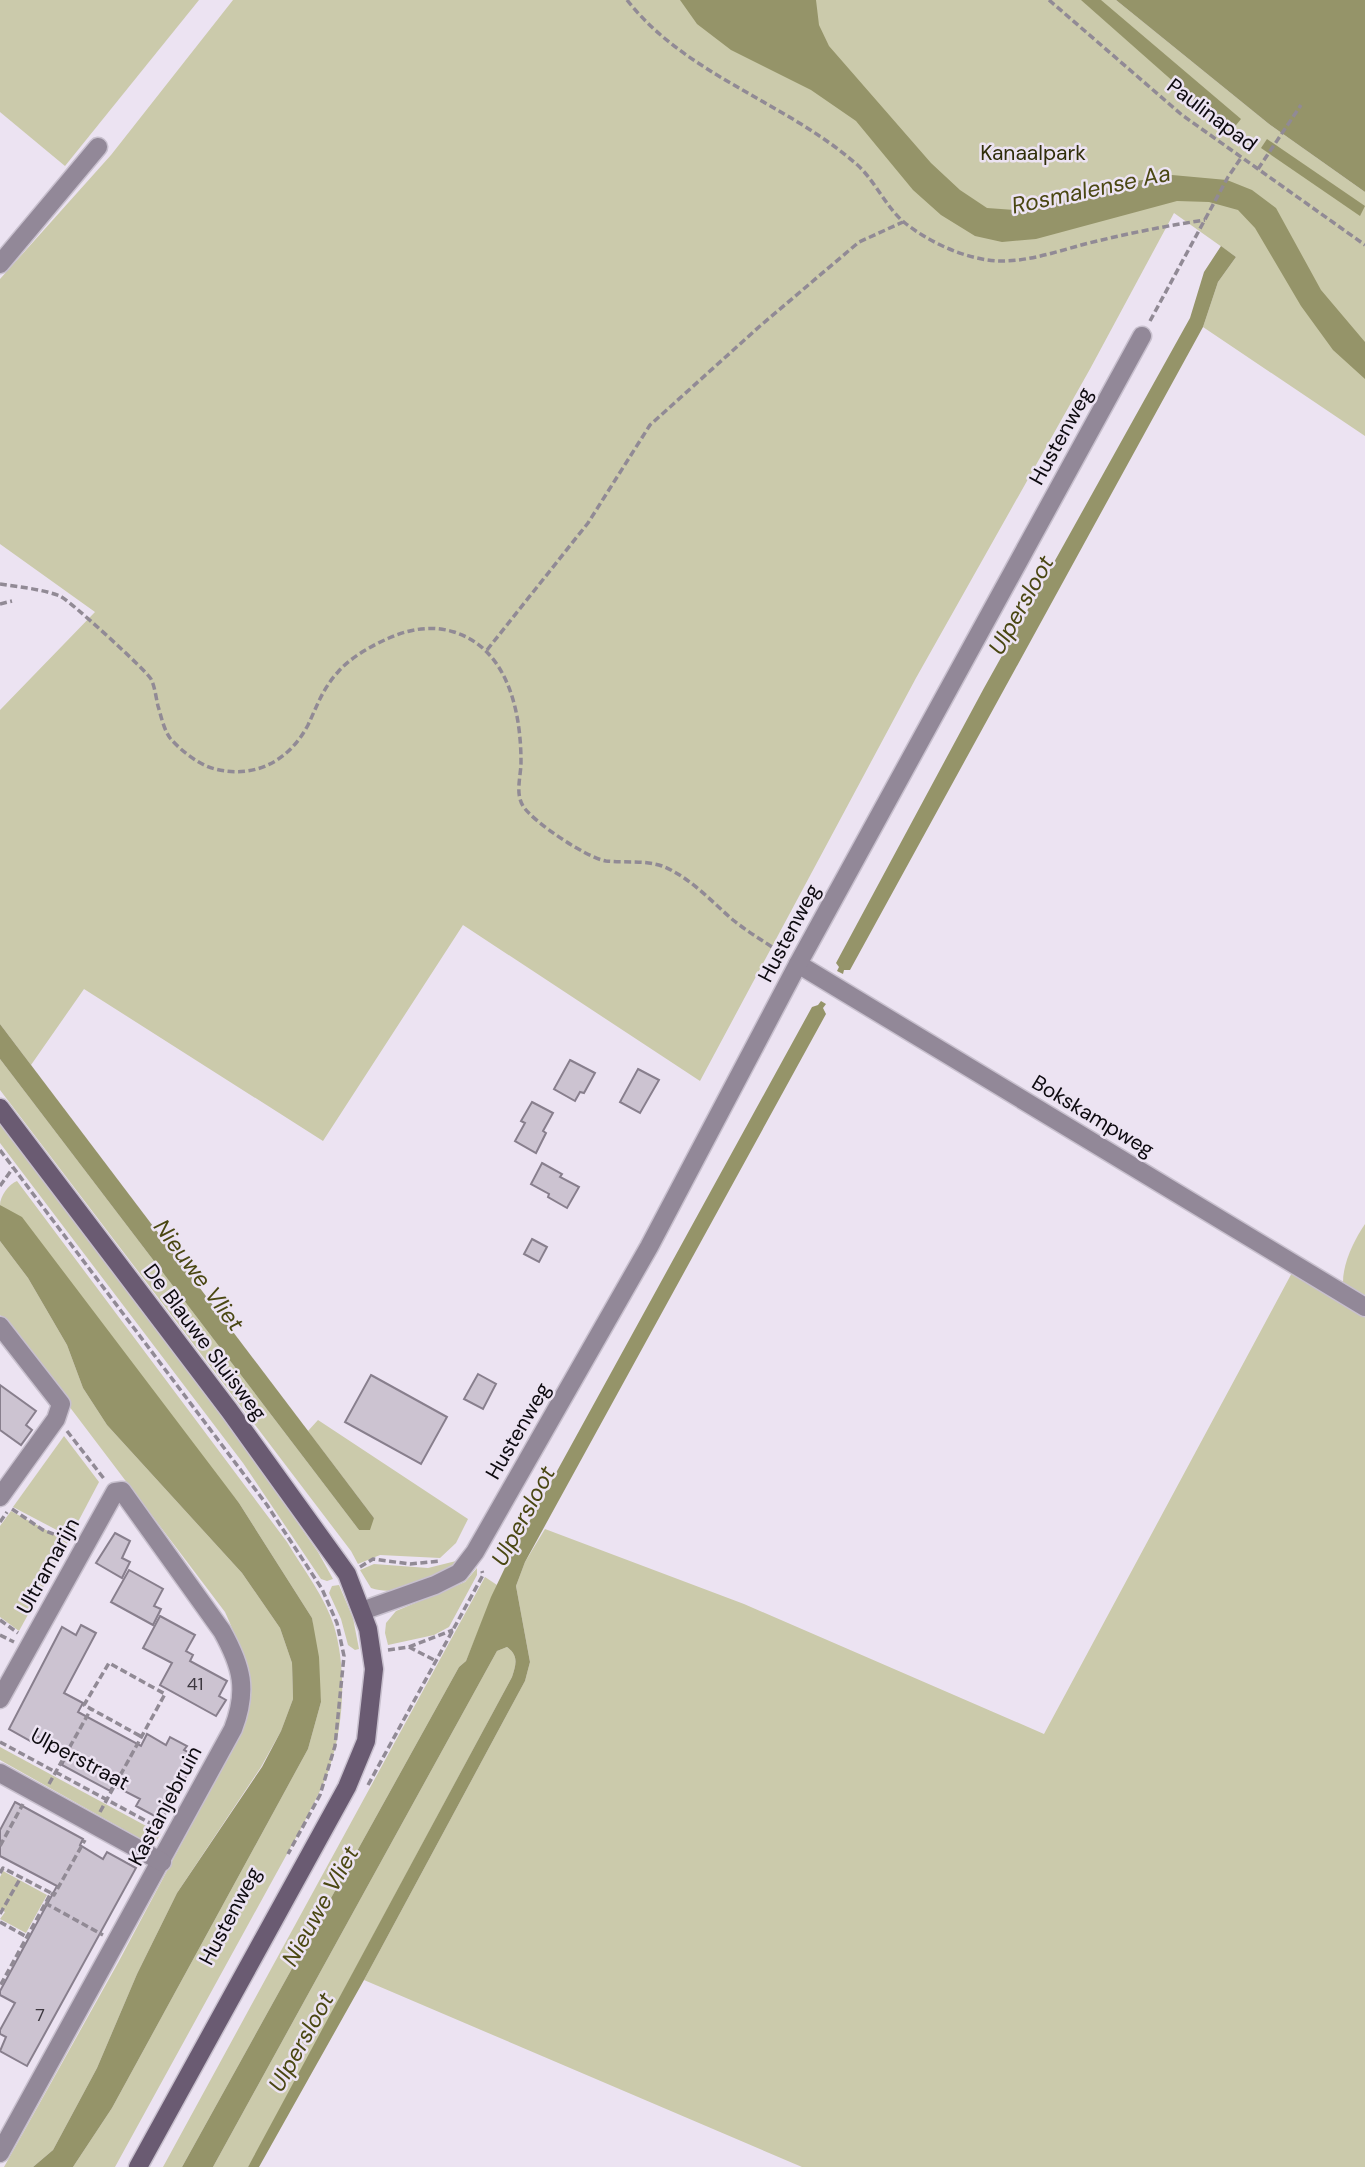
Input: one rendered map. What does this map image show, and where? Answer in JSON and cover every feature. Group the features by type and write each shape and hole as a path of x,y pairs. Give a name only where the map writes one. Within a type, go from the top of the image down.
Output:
{"main road":[{"name":"De Blauwe Sluisweg","path":"0,1108 229,1410 347,1574 362,1611"},
{"name":"Hustenweg","path":"138,2167 347,1787 366,1741 374,1669 373,1652 362,1611"}],"street":[{"path":"0,264 98,147"},
{"name":"Hustenweg","path":"362,1611 435,1585 458,1573 475,1552 649,1247 798,964 1142,336"},
{"name":"Bokskampweg","path":"798,964 1365,1307"},
{"path":"0,1326 61,1404 56,1419 5,1502"},
{"name":"Kastanjebruin","path":"0,2152 162,1862 233,1729 240,1709 242,1685 236,1656 222,1631 122,1491 115,1492"},
{"name":"Ultramarijn","path":"0,1699 115,1492"},
{"path":"0,1773 162,1862"}],"path":[{"path":"627,0 645,23 680,52 824,140 856,163 903,222 937,243 967,255 1002,261 1047,255 1141,231 1205,220"},
{"name":"Paulinapad","path":"1049,0 1182,115 1365,244"},
{"path":"1258,169 1301,105"},
{"path":"1142,336 1228,177 1241,158"},
{"path":"487,650 588,523 650,425 859,242 903,222"},
{"path":"0,583 62,596 151,678 168,736 192,758 214,769 245,773 274,764 291,751 307,727 321,693 339,670 371,646 406,630 433,628 456,632 487,650 505,675 519,723 519,796 524,808 588,855 606,861 631,861 661,866 680,876 734,921 798,964"},
{"path":"0,604 12,601"},
{"path":"0,1150 243,1472 322,1589 373,1559 410,1564 439,1562 475,1552 481,1560 483,1575 436,1661 409,1647"},
{"path":"1,1184 13,1168"},
{"path":"56,1419 115,1492"},
{"path":"5,1502 43,1530 83,1548"},
{"name":"Hustenweg","path":"288,1856 320,1795 335,1746 344,1656 337,1623 322,1589"},
{"path":"344,1656 409,1647 453,1630"},
{"path":"0,1635 15,1643"},
{"path":"1,1870 3,1868 54,1895 94,1824 142,1737 165,1694 109,1663 85,1705 142,1737"},
{"path":"0,1846 36,1793 56,1772 91,1709"},
{"name":"Ulperstraat","path":"0,1742 175,1837"},
{"path":"0,1914 21,1877"},
{"path":"0,1986 51,1893"},
{"path":"45,1903 117,1943"},
{"path":"0,1922 27,1937"}],"green space":[{"path":"0,0 199,0 65,166 0,112"},
{"name":"Kanaalpark","path":"233,0 1116,0 1269,124 1365,192 1365,436 1203,327 1218,282 1236,257 1174,213 1090,369 916,678 700,1081 463,925 323,1141 84,989 31,1065 0,1024 0,710 95,612 0,544 0,279 111,155"},
{"path":"0,1059 359,1530 374,1518 308,1431 318,1420 468,1519 456,1543 440,1558 380,1555 358,1564 351,1551 0,1090"},
{"path":"0,1124 234,1432 318,1552 333,1579 321,1579 243,1463 0,1143"},
{"path":"17,1181 287,1542 330,1615 341,1661 341,1716 324,1783 115,2167 73,2167 112,2108 308,1749 321,1702 312,1618 239,1503 0,1205 6,1191"},
{"path":"1365,1224 1365,1297 1343,1282 1350,1252"},
{"path":"0,1241 28,1278 67,1345 83,1388 107,1425 242,1573 280,1628 292,1663 293,1699 281,1731 261,1767 177,1893 137,1974 97,2068 53,2150 33,2167 4,2167 119,1961 240,1734 245,1717 247,1686 238,1642 225,1612 0,1315"},
{"path":"1294,1269 1365,1314 1365,2167 802,2167 364,1980 525,1681 530,1662 516,1586 525,1562 545,1529 744,1604 1044,1734"},
{"path":"64,1436 99,1482 70,1537 13,1507"},
{"path":"11,1511 68,1542 19,1631 0,1617 0,1526"},
{"path":"460,1560 418,1584 394,1590 371,1588 360,1570 374,1564 428,1568"},
{"path":"477,1568 477,1575 449,1627 434,1635 388,1645 386,1623 396,1611 465,1582"},
{"path":"485,1577 497,1585 466,1661 459,1667 182,2167 163,2167"},
{"path":"339,1585 353,1618 359,1649 355,1650 348,1645 341,1619 329,1593 332,1586"},
{"path":"507,1647 516,1660 512,1677 253,2159 248,2167 213,2167 497,1651"},
{"path":"0,1747 161,1834 154,1844 146,1842 0,1760"},
{"path":"3,1871 47,1895 26,1933 0,1919 5,1912 0,1909 0,1877"}],"shaded area":[{"path":"680,0 816,0 819,25 829,46 931,163 960,190 987,208 1028,211 1125,183 1172,175 1227,180 1252,190 1276,208 1321,290 1365,342 1365,379 1333,350 1301,306 1255,228 1238,210 1209,202 1177,201 1036,239 1002,242 975,236 941,215 913,190 856,121 811,90 731,50 697,24"},
{"path":"1081,0 1101,0 1241,119 1232,130"},
{"path":"1116,0 1365,0 1365,192 1269,124"},
{"path":"1267,139 1365,206 1360,216 1261,148"},
{"path":"1221,246 1236,257 1218,282 1203,327 850,970 844,970 843,974 837,971 839,967 836,963 984,688 1190,318 1204,272"},
{"path":"821,1001 826,1004 823,1008 826,1014 525,1562 516,1586 530,1662 525,1681 364,1980 259,2167 248,2167 512,1677 516,1660 507,1647 497,1651 213,2167 182,2167 459,1667 466,1661 512,1553 812,1007"},
{"path":"0,1024 374,1518 370,1530 359,1530 0,1059"},
{"path":"0,1205 22,1217 239,1503 312,1618 319,1657 321,1702 308,1749 112,2108 73,2167 33,2167 53,2150 97,2068 137,1974 177,1893 262,1767 281,1731 293,1699 292,1663 280,1628 242,1573 107,1425 83,1388 67,1345 28,1278 0,1241"}],"building":[{"path":"570,1060 595,1073 584,1093 580,1092 575,1101 554,1089"},
{"path":"638,1069 659,1080 640,1113 620,1102"},
{"path":"532,1102 553,1113 543,1131 546,1133 536,1153 515,1141 525,1123 521,1121"},
{"path":"542,1163 579,1187 567,1208 531,1184"},
{"path":"532,1239 547,1247 539,1262 524,1254"},
{"path":"478,1374 496,1384 483,1409 464,1399"},
{"path":"371,1375 447,1417 421,1464 345,1422"},
{"path":"0,1385 36,1411 26,1425 32,1430 21,1445 0,1430"},
{"path":"115,1533 130,1541 122,1558 130,1562 122,1578 96,1563"},
{"path":"129,1570 163,1589 154,1606 161,1609 153,1625 111,1602"},
{"path":"160,1616 195,1635 186,1651 193,1655 190,1661 227,1681 219,1696 226,1700 216,1716 160,1685 172,1663 143,1648"},
{"path":"81,1625 96,1633 64,1693 83,1703 78,1712 141,1746 147,1734 166,1745 170,1737 187,1746 184,1750 197,1757 162,1820 136,1806 140,1799 113,1785 110,1791 62,1765 68,1753 37,1736 34,1743 9,1729 62,1627 76,1635"},
{"path":"15,1802 83,1839 80,1845 103,1859 107,1852 136,1868 27,2066 0,2051 6,2037 0,2034 0,2030 15,2003 0,1995 0,1991 57,1886 0,1856 0,1830"}],"water label":[{"name":"Rosmalense Aa","path":"1091,189"},
{"name":"Ulpersloot","path":"1021,605"},
{"name":"Nieuwe Vliet","path":"199,1275"},
{"name":"Ulpersloot","path":"523,1516"},
{"name":"Nieuwe Vliet","path":"320,1906"},
{"name":"Ulpersloot","path":"301,2042"}]}
